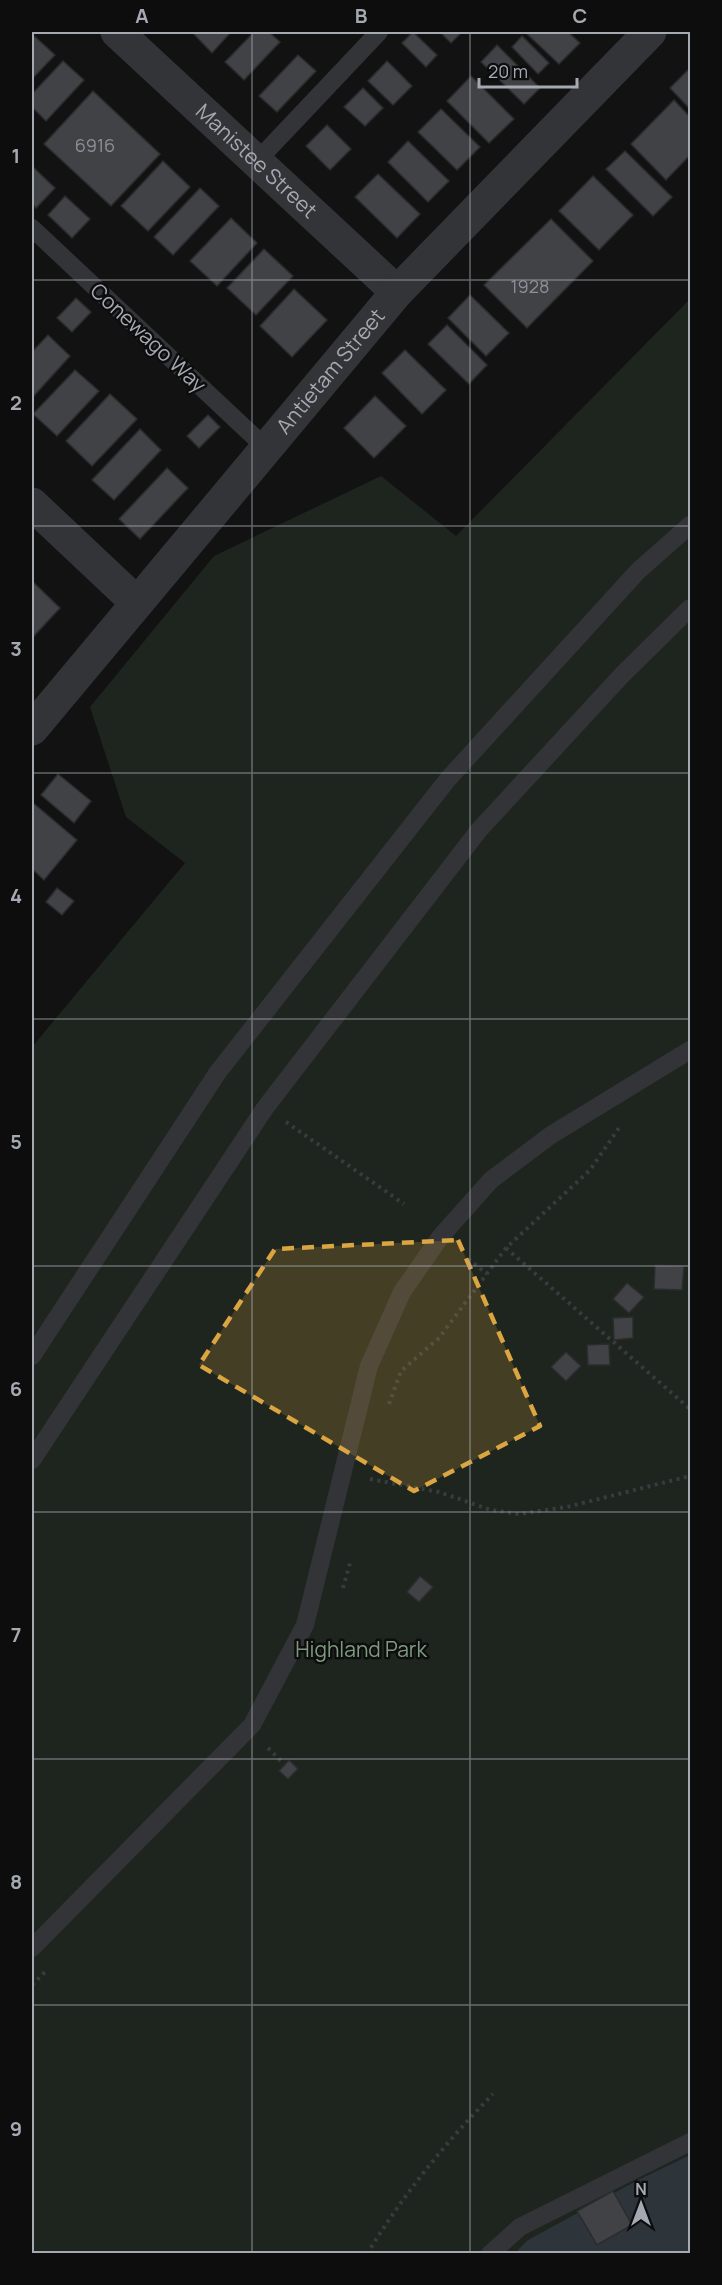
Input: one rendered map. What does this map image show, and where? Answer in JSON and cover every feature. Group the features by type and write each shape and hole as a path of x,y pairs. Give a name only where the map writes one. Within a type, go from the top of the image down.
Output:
{"street":[{"name":"Manistee Street","path":"117,32 397,292"},
{"name":"Antietam Street","path":"32,729 265,447 397,292 650,32"},
{"path":"32,504 137,603"}],"lane":[{"path":"256,162 379,32"},
{"name":"Conewago Way","path":"32,228 265,447"},
{"path":"32,1356 218,1072 448,779 638,571 690,525"},
{"path":"32,1460 265,1108 479,830 622,675 690,608"},
{"path":"32,1948 252,1725 305,1625 369,1366 402,1292 441,1236 491,1180 551,1135 690,1050"},
{"path":"490,2253 520,2227 690,2142"}],"path":[{"path":"265,1108 404,1204"},
{"path":"385,1414 401,1371 439,1338 506,1248 590,1170 621,1124"},
{"path":"506,1248 690,1409"},
{"path":"468,1259 487,1274"},
{"path":"367,1489 372,1469"},
{"path":"370,1479 439,1492 491,1510 519,1514 567,1507 690,1476"},
{"path":"268,1749 284,1763"},
{"path":"367,2253 396,2207 437,2155 493,2094"}],"highlighted area":[{"path":"458,1240 540,1426 414,1491 199,1365 275,1249"}],"green space":[{"name":"Highland Park","path":"690,299 690,2253 32,2254 32,1047 185,863 126,817 90,707 214,556 381,476 456,536"}],"shaded area":[{"path":"690,2155 690,2253 514,2254 528,2240 636,2181"}],"building":[{"path":"192,32 231,32 212,53"},
{"path":"254,32 269,32 280,42 244,80 225,62"},
{"path":"413,32 437,55 426,67 402,43"},
{"path":"440,32 462,32 451,43"},
{"path":"525,32 568,32 580,43 559,64"},
{"path":"32,34 55,55 32,79"},
{"path":"522,36 549,63 538,74 512,47"},
{"path":"497,45 540,88 524,104 481,62"},
{"path":"298,55 316,71 277,112 259,96"},
{"path":"63,61 84,80 46,121 32,107 32,94"},
{"path":"387,61 412,86 393,105 368,81"},
{"path":"690,68 690,109 670,88"},
{"path":"471,76 514,119 489,143 447,101"},
{"path":"363,88 383,108 365,126 344,107"},
{"path":"93,91 160,154 111,206 44,144"},
{"path":"674,100 690,117 690,155 666,180 631,144"},
{"path":"441,109 480,147 457,170 418,132"},
{"path":"327,125 351,149 330,170 306,146"},
{"path":"408,141 449,181 428,202 388,162"},
{"path":"625,151 672,197 653,216 606,169"},
{"path":"163,161 190,187 148,231 121,206"},
{"path":"32,166 55,188 36,208 32,203"},
{"path":"378,174 420,214 397,238 355,197"},
{"path":"593,176 633,215 599,250 559,211"},
{"path":"200,188 219,206 173,255 154,237"},
{"path":"65,196 90,219 72,238 48,215"},
{"path":"231,218 257,243 217,286 190,261"},
{"path":"551,219 593,261 527,328 484,285"},
{"path":"264,249 293,276 256,315 227,288"},
{"path":"294,289 327,320 292,357 260,326"},
{"path":"470,295 509,333 486,356 448,318"},
{"path":"76,298 91,312 72,332 57,318"},
{"path":"447,325 487,365 469,384 428,344"},
{"path":"48,335 70,356 32,398 32,352"},
{"path":"405,350 446,390 422,414 382,373"},
{"path":"75,370 99,391 57,436 33,414"},
{"path":"110,394 137,419 92,466 66,441"},
{"path":"375,396 406,426 374,458 344,428"},
{"path":"208,415 220,427 199,448 187,436"},
{"path":"140,429 161,450 114,500 92,480"},
{"path":"167,468 188,488 140,539 119,519"},
{"path":"32,581 60,608 32,638"},
{"path":"58,774 91,801 74,823 41,795"},
{"path":"32,802 77,840 44,880 32,869"},
{"path":"57,888 74,901 62,915 46,902"},
{"path":"655,1265 684,1266 682,1290 654,1289"},
{"path":"627,1283 644,1297 629,1313 613,1299"},
{"path":"633,1317 633,1338 614,1340 613,1318"},
{"path":"609,1344 610,1365 588,1365 587,1345"},
{"path":"566,1352 581,1366 566,1381 551,1367"},
{"path":"420,1576 433,1587 419,1602 407,1592"},
{"path":"289,1760 298,1769 288,1779 279,1771"},
{"path":"613,2191 632,2225 597,2245 577,2211"}]}
